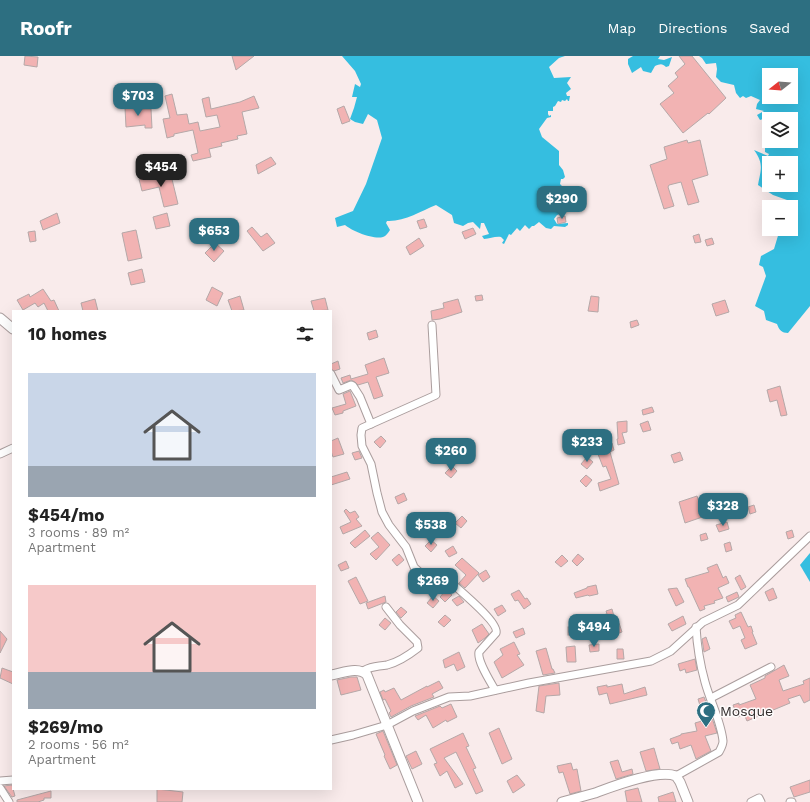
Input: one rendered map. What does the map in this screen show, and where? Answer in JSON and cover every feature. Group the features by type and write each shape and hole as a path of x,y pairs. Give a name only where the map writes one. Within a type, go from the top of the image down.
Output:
{"street":[{"path":"0,318 12,328"},
{"path":"432,325 436,395 362,428 362,446 371,464 382,512 389,525 406,547 414,567 424,576 436,575 444,577 486,614 496,626 496,633 478,655 495,690"},
{"path":"332,376 339,390 350,385 354,386 360,397 370,424"},
{"path":"0,454 12,448"},
{"path":"332,740 386,726 413,711 449,697 470,696 651,661 671,650 703,622 738,605 810,536"},
{"path":"332,675 358,670 363,671 372,666 386,665 398,661 418,648 417,642 400,625 386,607"},
{"path":"676,776 719,752 723,742 705,682 697,645 696,627"},
{"path":"710,698 772,667"},
{"path":"363,671 367,675 386,726 418,802"},
{"path":"562,802 595,793 617,784 665,773 676,776 688,802"},
{"path":"0,781 12,780"},
{"path":"0,788 9,802"},
{"path":"751,802 759,798 761,802"}],"water":[{"path":"342,56 565,56 559,58 549,67 554,78 571,77 567,83 571,89 566,93 567,96 570,96 569,101 567,99 565,101 562,100 561,102 558,101 553,107 553,111 548,111 549,116 551,115 551,117 547,118 539,129 542,137 559,151 559,165 563,170 565,177 561,179 560,184 563,187 566,187 570,196 556,194 556,196 546,200 544,204 546,207 549,207 548,211 555,209 557,212 561,207 566,208 566,212 557,215 554,219 557,224 568,223 568,225 565,227 554,226 551,229 546,228 539,222 529,229 525,225 520,231 517,228 511,235 509,234 504,244 502,243 504,240 501,237 484,239 482,236 489,234 484,223 481,223 480,229 473,222 463,226 454,223 452,215 436,205 400,220 387,221 386,223 390,230 386,235 379,238 363,234 345,225 337,227 335,218 353,211 366,184 382,138 377,120 368,114 363,124 350,119 357,97 352,97 355,84 360,87 361,84 355,71"},
{"path":"633,56 660,56 658,59 664,60 672,57 669,66 666,67 661,64 657,65 651,73 643,71 641,67 632,73 628,64 628,59"},
{"path":"699,56 810,56 810,306 788,333 781,331 777,324 766,320 764,311 755,306 766,276 763,267 759,265 761,256 774,249 778,236 798,236 798,200 787,200 768,192 798,192 798,156 768,156 769,154 765,152 765,148 798,148 798,112 762,112 764,111 756,109 760,100 751,96 746,98 743,96 740,98 736,93 734,85 721,82 716,77 716,63 706,64"},
{"path":"762,112 762,119 760,120 757,115"},
{"path":"754,150 768,156 762,156 762,188 758,185 761,167"},
{"path":"810,553 810,582 800,565"}],"building":[{"path":"25,56 38,57 37,67 24,65"},
{"path":"232,56 254,56 236,70"},
{"path":"679,56 692,56 726,98 709,114 708,113 683,133 660,104 674,93 668,86 678,77 675,73 685,64"},
{"path":"172,94 177,115 187,114 189,124 198,122 200,131 220,127 217,115 206,117 202,99 209,97 211,109 240,102 254,96 259,108 242,112 247,134 237,136 238,139 221,143 222,146 209,149 211,157 193,161 191,155 198,153 193,130 174,134 174,136 167,138 163,119 170,118 165,96"},
{"path":"344,106 350,121 342,124 337,109"},
{"path":"135,107 151,109 152,128 145,128 145,125 126,127 125,108"},
{"path":"687,140 688,143 700,140 708,175 692,180 699,202 688,205 681,182 669,185 668,187 674,206 664,209 650,165 667,159 664,147"},
{"path":"271,157 276,164 258,174 256,165"},
{"path":"153,175 154,179 171,175 178,204 164,207 159,187 142,191 139,179"},
{"path":"57,213 60,223 43,230 40,221"},
{"path":"167,213 170,226 156,229 153,217"},
{"path":"565,216 566,222 558,224 557,218"},
{"path":"424,219 427,227 420,229 417,221"},
{"path":"252,227 261,237 267,233 275,243 263,251 247,231"},
{"path":"473,228 476,234 465,239 462,232"},
{"path":"136,230 142,258 128,261 122,233"},
{"path":"35,231 36,241 30,242 28,232"},
{"path":"699,234 701,242 695,243 693,236"},
{"path":"419,238 424,246 410,255 406,247"},
{"path":"712,238 714,244 707,246 705,240"},
{"path":"215,243 224,251 214,262 205,253"},
{"path":"142,269 145,282 131,285 128,273"},
{"path":"212,287 223,293 217,306 206,300"},
{"path":"43,289 51,301 54,300 59,310 48,310 44,303 38,307 35,303 23,310 17,300 29,294 30,297"},
{"path":"482,295 483,300 476,301 475,296"},
{"path":"240,296 244,310 232,310 228,300"},
{"path":"591,296 599,297 598,312 588,311"},
{"path":"325,298 328,310 314,310 311,301"},
{"path":"95,299 98,310 83,310 81,303"},
{"path":"458,299 462,312 432,320 431,311 444,308 443,303"},
{"path":"725,300 729,312 716,316 712,304"},
{"path":"637,320 639,325 631,328 630,322"},
{"path":"376,330 378,337 369,340 367,333"},
{"path":"384,358 389,373 376,377 383,396 374,399 368,382 358,385 351,380 343,383 341,378 350,375 351,379 368,374 365,365"},
{"path":"338,361 340,369 334,371 332,370 332,364"},
{"path":"780,386 787,415 781,416 777,400 770,402 767,390"},
{"path":"350,391 356,406 343,411 343,413 335,415 332,408 346,404 343,394"},
{"path":"652,407 654,412 643,415 642,410"},
{"path":"627,421 627,432 622,433 625,443 618,445 617,422"},
{"path":"648,421 651,430 643,432 640,424"},
{"path":"381,436 386,441 380,448 374,442"},
{"path":"338,438 344,454 333,457 332,441"},
{"path":"612,443 614,450 610,452 619,484 600,491 598,483 611,479 606,466 603,467 596,449"},
{"path":"359,451 362,458 355,460 352,453"},
{"path":"680,452 683,460 674,463 671,455"},
{"path":"587,457 593,462 587,469 581,464"},
{"path":"452,466 457,471 451,478 445,473"},
{"path":"347,472 350,479 332,485 332,477"},
{"path":"586,475 592,480 586,487 580,481"},
{"path":"404,493 407,500 398,504 395,497"},
{"path":"697,496 699,502 717,496 720,503 709,507 711,514 685,523 679,502"},
{"path":"754,505 756,512 750,514 748,507"},
{"path":"346,509 350,513 355,511 359,517 356,519 362,526 343,534 340,527 351,522 344,511"},
{"path":"462,516 467,521 461,528 455,523"},
{"path":"727,522 729,529 719,532 716,525"},
{"path":"365,530 370,536 355,548 350,543"},
{"path":"792,530 794,537 788,539 786,532"},
{"path":"378,532 390,545 376,560 370,554 379,547 371,538"},
{"path":"706,533 708,539 701,541 700,535"},
{"path":"431,540 437,545 431,552 425,546"},
{"path":"730,542 732,550 726,552 724,544"},
{"path":"453,546 457,553 449,557 445,551"},
{"path":"399,554 404,560 397,566 392,560"},
{"path":"578,554 584,559 577,566 572,561"},
{"path":"562,555 568,561 561,567 555,562"},
{"path":"462,558 479,573 465,588 459,583 466,575 455,565"},
{"path":"346,561 349,568 341,571 338,565"},
{"path":"717,564 723,578 726,576 729,583 718,588 723,598 714,601 715,603 704,606 705,609 700,611 685,579 709,572 707,568"},
{"path":"486,570 490,577 483,582 478,575"},
{"path":"740,575 746,587 741,590 735,578"},
{"path":"356,577 368,601 360,604 348,581"},
{"path":"596,585 598,594 576,598 574,593"},
{"path":"677,588 684,602 676,606 668,589"},
{"path":"773,588 777,598 769,601 765,592"},
{"path":"446,590 452,595 445,602 440,597"},
{"path":"519,590 525,599 527,598 531,604 524,609 518,600 515,601 511,594"},
{"path":"737,592 739,597 728,602 726,597"},
{"path":"385,596 386,602 368,609 366,603"},
{"path":"433,596 439,601 433,608 427,603"},
{"path":"459,596 464,602 457,606 452,600"},
{"path":"502,605 506,611 498,616 494,609"},
{"path":"401,607 407,612 401,618 396,612"},
{"path":"612,609 616,624 619,623 622,632 609,637 588,635 588,626 599,624 597,616 607,614 606,611"},
{"path":"741,612 748,627 751,626 757,644 745,649 741,640 745,638 740,626 733,629 729,621 736,618 735,615"},
{"path":"445,615 451,620 444,627 438,622"},
{"path":"683,616 686,624 672,631 668,624"},
{"path":"385,618 391,623 385,630 379,625"},
{"path":"482,624 489,634 478,643 472,630"},
{"path":"568,627 574,627 574,635 568,635"},
{"path":"523,628 525,634 516,638 513,632"},
{"path":"0,631 7,639 0,653"},
{"path":"706,637 710,649 704,652 702,639"},
{"path":"514,642 520,654 517,655 524,665 502,678 494,662 503,655 500,649"},
{"path":"599,644 599,651 590,652 589,645"},
{"path":"575,646 576,662 567,662 566,647"},
{"path":"546,648 552,669 555,673 543,675 536,651"},
{"path":"617,649 623,649 624,659 617,659"},
{"path":"459,652 465,667 457,671 454,664 445,668 443,660"},
{"path":"695,659 697,670 686,673 685,669 680,671 678,664"},
{"path":"784,665 789,676 779,680 783,691 804,684 803,681 810,678 810,700 804,703 800,695 788,699 790,703 747,721 744,714 738,717 733,705 739,703 739,705 756,699 750,685 765,678 765,676"},
{"path":"2,668 12,672 12,684 0,678"},
{"path":"357,677 361,690 341,695 337,680"},
{"path":"439,681 443,688 432,694 434,697 411,706 391,717 389,713 391,711 385,699 383,700 380,692 384,690 385,692 394,688 401,700"},
{"path":"559,683 560,695 546,696 544,713 536,711 539,686"},
{"path":"622,684 624,694 645,687 647,695 610,704 607,693 599,695 597,687"},
{"path":"704,697 708,707 701,709 698,699"},
{"path":"451,704 457,717 447,722 446,720 433,728 426,715 418,720 415,716 440,706 442,708"},
{"path":"712,718 717,733 705,736 711,751 696,759 691,745 680,749 678,742 672,744 670,739 681,734 697,731 695,723"},
{"path":"499,728 512,759 502,764 489,733"},
{"path":"383,731 397,765 390,769 376,734"},
{"path":"463,733 469,746 466,747 476,768 473,769 483,791 476,794 456,752 444,758 463,784 455,788 447,771 440,776 434,764 437,763 430,749"},
{"path":"654,748 660,769 646,771 640,752"},
{"path":"416,751 422,764 412,769 406,756"},
{"path":"618,760 622,772 632,769 633,774 616,779 610,762"},
{"path":"571,763 573,770 577,769 581,791 570,794 563,772 559,773 557,766"},
{"path":"517,775 525,785 513,793 507,781"},
{"path":"810,780 810,792 794,797 790,787"},
{"path":"12,785 12,790 13,790 15,796 12,797 4,786"},
{"path":"638,788 642,802 627,802 625,791"},
{"path":"157,790 183,792 182,802 157,802"},
{"path":"51,791 51,798 44,798 44,800 38,802 17,802 17,800"},
{"path":"673,792 676,802 659,802 658,797"}],"place":[{"name":"Mosque","path":"706,728"}]}
